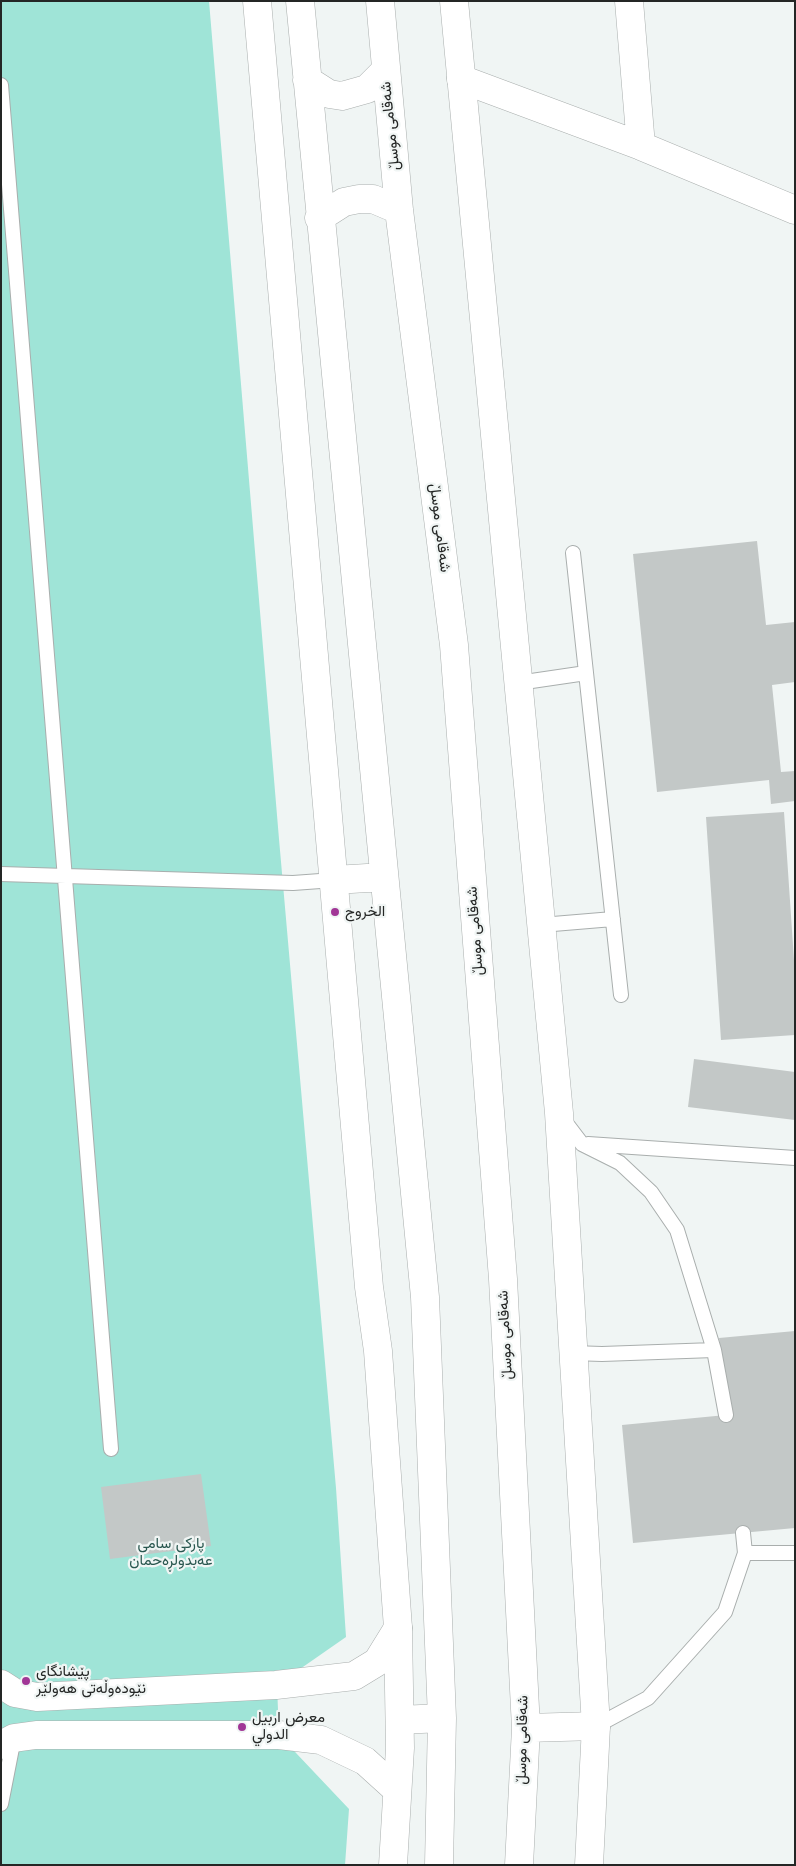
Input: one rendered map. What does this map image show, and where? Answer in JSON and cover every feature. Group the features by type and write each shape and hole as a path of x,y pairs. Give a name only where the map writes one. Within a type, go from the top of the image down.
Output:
{"main road":[{"path":"257,1 369,1287 378,1351 398,1628 400,1720 394,1865"},
{"path":"300,1 425,1297 442,1718 439,1865"},
{"name":"شەقامی موسڵ","path":"380,1 399,210 454,646 503,1279 526,1728 519,1865"},
{"path":"454,1 559,1113 596,1726 588,1865"},
{"path":"630,1 641,146"},
{"path":"307,80 329,94 342,96 367,88 386,70"},
{"path":"461,79 641,146 795,210"},
{"path":"320,218 344,202 358,199 373,199 399,210"},
{"path":"334,880 384,878"},
{"path":"8,1689 37,1697 276,1685 354,1676 378,1662 398,1628"},
{"path":"400,1720 442,1718"},
{"path":"526,1728 596,1726"},
{"path":"8,1742 36,1735 279,1735 321,1740 365,1761 397,1790"}],"lane":[{"path":"1,85 111,1449"},
{"path":"573,553 621,995"},
{"path":"518,683 586,673"},
{"path":"1,874 293,883 334,880"},
{"path":"541,925 612,919"},
{"path":"559,1113 582,1144 620,1163 651,1192 677,1230 714,1350 726,1415"},
{"path":"582,1144 795,1158"},
{"path":"572,1353 602,1354 714,1350"},
{"path":"596,1726 648,1698 725,1612 745,1553 743,1533"},
{"path":"745,1553 795,1552"},
{"path":"1,1804 8,1742"}],"green space":[{"name":"پارکی سامی عەبدولڕەحمان","path":"1,1 209,1 279,839 336,1488 346,1637 277,1685 279,1735 349,1809 345,1865 1,1865"}],"building":[{"path":"757,541 766,625 795,622 795,682 772,685 781,772 795,771 795,801 771,804 769,780 657,792 633,554"},
{"path":"784,812 795,975 795,1035 721,1040 706,817"},
{"path":"694,1059 795,1072 795,1120 688,1107"},
{"path":"795,1331 795,1528 633,1543 622,1425 726,1415 719,1338"},
{"path":"201,1474 211,1546 110,1559 101,1487"}],"place":[{"name":"الخروج","path":"335,912"},
{"name":"پێشانگای نێودەوڵەتی هەولێر","path":"26,1681"},
{"name":"معرض اربيل الدولي","path":"242,1727"}]}
